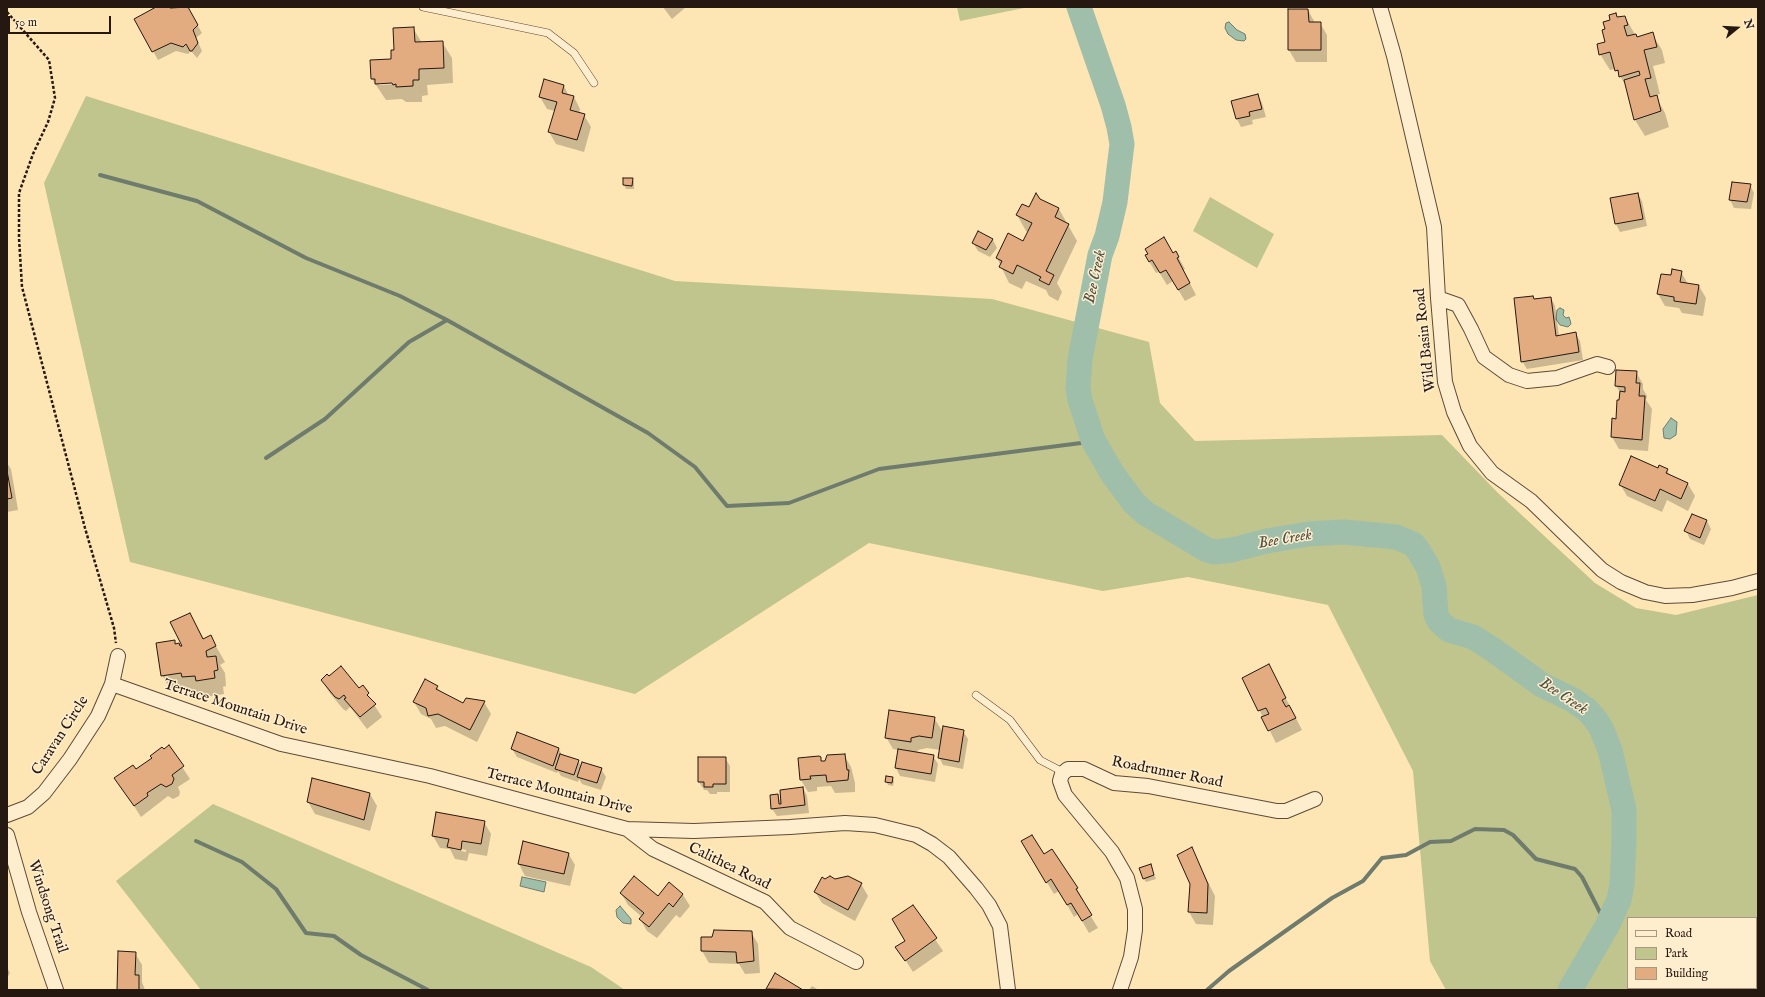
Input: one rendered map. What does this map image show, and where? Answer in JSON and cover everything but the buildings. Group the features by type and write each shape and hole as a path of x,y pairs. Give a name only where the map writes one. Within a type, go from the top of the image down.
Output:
{"street":[{"name":"Wild Basin Road","path":"1380,7 1396,63 1434,227 1445,382 1454,412 1470,446 1492,473 1531,501 1602,570 1621,582 1639,590 1665,596 1692,595 1732,588 1758,581"},
{"path":"1438,298 1458,305 1484,357 1509,375 1527,381 1557,378 1597,364 1608,367"},
{"name":"Caravan Circle","path":"7,815 28,807 44,793 70,759 98,716 112,684 118,656"},
{"name":"Terrace Mountain Drive","path":"112,684 280,744 430,776 627,829 694,831 845,823 875,825 916,835 932,844 949,857 989,905 1000,926 1008,990"},
{"name":"Roadrunner Road","path":"1063,772 1068,769 1084,769 1114,783 1148,786 1277,811 1286,811 1315,799"},
{"path":"1063,772 1060,781 1065,795 1112,852 1127,878 1135,909 1135,930 1131,957 1120,990"},
{"name":"Calithea Road","path":"627,829 653,849 765,902 790,928 856,962"},
{"name":"Windsong Trail","path":"7,835 28,912 56,990"}],"lane":[{"path":"423,7 548,33 574,53 594,84"},
{"path":"976,695 1010,720 1040,760 1063,772"}],"path":[{"path":"7,12 49,60 55,98 48,122 33,154 19,193 19,238 22,287 85,528 114,628 118,656"}],"green space":[{"path":"957,7 1023,7 1024,8 960,21"},
{"path":"86,96 675,281 992,299 1149,342 1160,403 1195,441 1442,435 1498,493 1595,583 1636,608 1676,615 1758,595 1758,990 1446,990 1430,961 1413,771 1328,605 1188,577 1103,591 869,543 635,694 130,562 44,183"},
{"path":"1210,197 1274,234 1257,268 1193,231"},
{"path":"213,804 591,967 625,990 201,990 116,881"}],"shaded area":[{"path":"1229,22 1237,30 1245,34 1246,39 1244,41 1236,40 1228,34 1225,28 1226,23"},
{"path":"1560,308 1564,310 1563,315 1566,318 1569,317 1571,324 1568,327 1560,325 1556,319 1557,310"},
{"path":"1671,418 1677,422 1676,435 1670,439 1664,438 1663,429"},
{"path":"522,877 546,882 544,892 520,886"},
{"path":"620,906 631,919 631,924 623,923 617,917 616,910"}],"waterway":[{"name":"Bee Creek","path":"1079,7 1113,105 1122,144 1115,202 1107,236 1100,255 1080,359 1078,388 1080,400 1093,440 1112,473 1134,503 1145,513 1207,550 1215,552 1232,550 1267,541 1308,534 1344,532 1396,537 1413,544 1428,567 1434,586 1436,615 1440,622 1449,630 1473,637 1542,685 1573,700 1587,710 1596,720 1610,750 1624,810 1622,884 1619,900 1607,926 1570,990"},
{"path":"100,175 197,201 306,258 400,296 447,320"},
{"path":"266,458 325,419 409,342 447,320 648,433 695,467 727,506 789,503 879,469 1081,443 1093,440"},
{"path":"1207,990 1229,971 1332,898 1363,881 1382,858 1406,855 1430,842 1451,841 1475,829 1504,830 1513,835 1536,859 1575,869 1582,877 1607,926"},
{"path":"196,841 242,862 276,889 306,933 334,936 361,955 428,990"}]}
